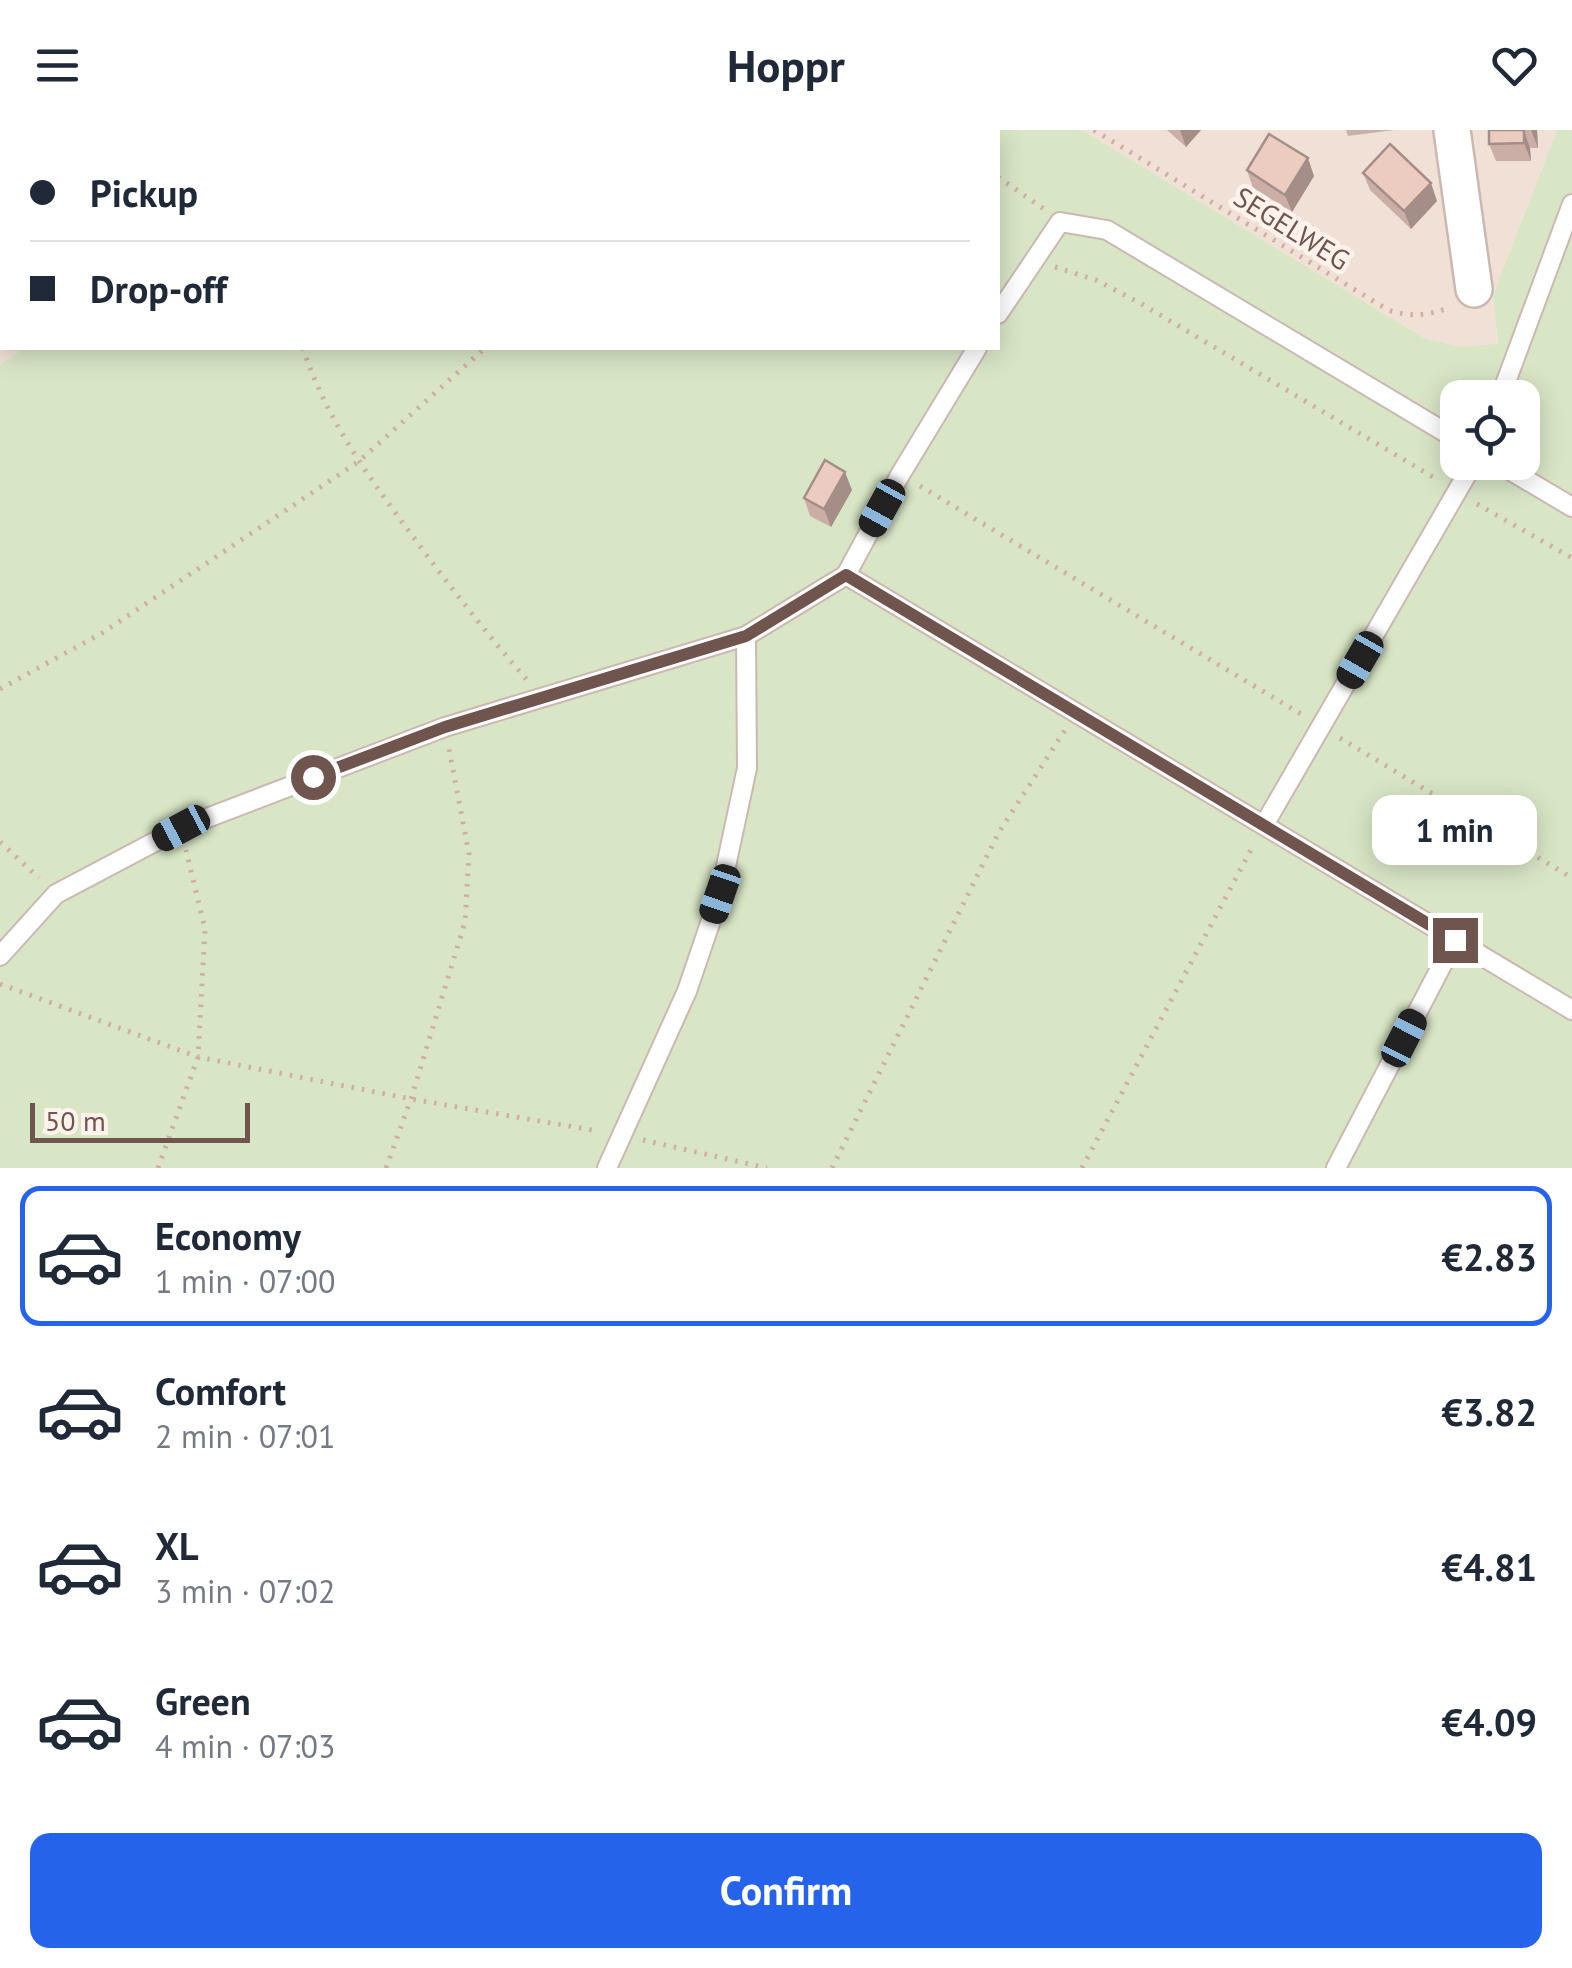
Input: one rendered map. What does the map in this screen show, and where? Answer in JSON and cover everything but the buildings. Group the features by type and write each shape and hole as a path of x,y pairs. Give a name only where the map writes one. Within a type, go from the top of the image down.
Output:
{"street":[{"path":"1452,130 1474,289"}],"lane":[{"path":"1507,380 1572,204"},
{"path":"1000,311 1060,222 1107,230 1440,429"},
{"path":"0,956 56,894 181,828 445,727 746,636 846,575 900,474 976,350"},
{"path":"1264,825 1464,480"},
{"path":"1526,480 1572,507"},
{"path":"846,575 1572,1010"},
{"path":"607,1168 687,990 720,894 747,768 746,636"},
{"path":"1336,1168 1455,940"}],"path":[{"name":"SEGELWEG","path":"1094,130 1388,310 1407,316 1428,315 1451,307 1474,289"},
{"path":"1000,178 1060,222"},
{"path":"1033,260 1096,280 1140,304 1572,558"},
{"path":"304,350 313,379 358,462 470,614 542,698"},
{"path":"0,688 102,633 358,462 483,350"},
{"path":"900,474 1572,878"},
{"path":"832,1168 998,832 1076,712"},
{"path":"386,1168 465,922 468,854 445,727"},
{"path":"1082,1168 1264,825"},
{"path":"158,1168 198,1056 205,929 181,828"},
{"path":"0,842 56,894"},
{"path":"0,984 198,1056 621,1136 767,1168"}],"shaded area":[{"path":"1082,130 1557,130 1493,295 1498,345 1461,347 1424,338"},
{"path":"0,350 21,350 0,365"}],"green space":[{"path":"1000,130 1082,130 1424,338 1461,347 1498,344 1493,295 1557,130 1572,130 1572,1168 0,1168 0,365 21,350 1000,350"}],"route":[{"path":"313,777 445,727 746,636 846,575 1455,940"}]}
